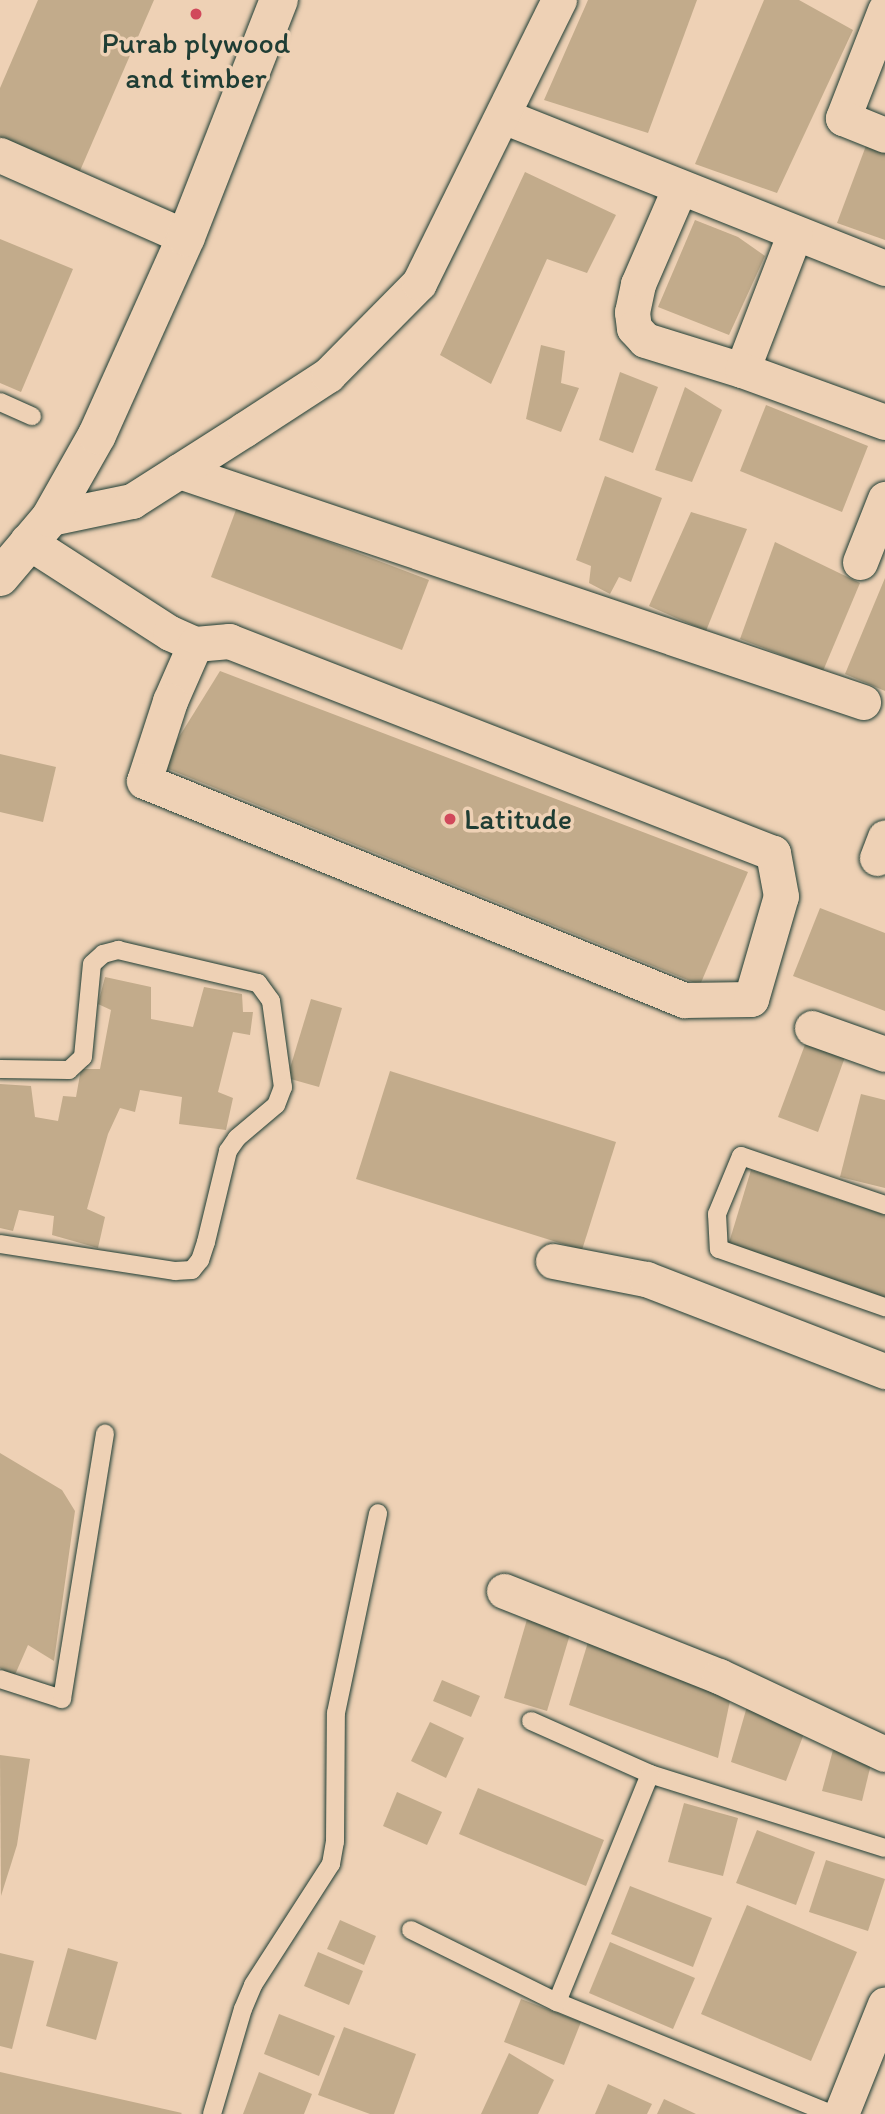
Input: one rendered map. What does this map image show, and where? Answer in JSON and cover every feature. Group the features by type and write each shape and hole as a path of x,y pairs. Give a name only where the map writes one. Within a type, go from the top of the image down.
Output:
{"street":[{"path":"0,577 38,529 97,435 186,237 279,0"},
{"path":"38,529 132,500 328,375 419,283 559,0"},
{"path":"885,10 843,118 885,135"},
{"path":"503,116 885,268"},
{"path":"0,155 186,237"},
{"path":"680,187 638,284 632,312 634,328 645,340 742,370 885,422"},
{"path":"742,370 795,233"},
{"path":"179,471 863,702"},
{"path":"860,562 885,499"},
{"path":"38,529 170,633 195,644 229,641 774,853 781,895 751,999 684,1000 144,781 170,701 195,644"},
{"path":"812,1028 885,1054"},
{"path":"553,1261 646,1279 885,1371"},
{"path":"505,1591 719,1676 885,1754"},
{"path":"841,2114 885,2004"}],"lane":[{"path":"0,402 32,416"},
{"path":"0,1069 69,1070 83,1057 92,964 103,954 118,950 258,983 271,1001 283,1087 276,1105 237,1138 228,1152 206,1242 200,1260 192,1270 175,1271 0,1244"},
{"path":"885,1206 741,1156 717,1214 719,1249 885,1307"},
{"path":"0,1679 62,1699 105,1433"},
{"path":"212,2114 243,2009 253,1985 331,1864 335,1842 336,1713 378,1513"},
{"path":"531,1721 650,1774 885,1848"},
{"path":"557,2002 650,1774"},
{"path":"411,1930 557,2002 831,2114"}],"building":[{"path":"38,0 154,0 76,180 0,146 0,88"},
{"path":"588,0 697,0 648,133 544,100"},
{"path":"764,0 799,0 853,30 777,193 695,164"},
{"path":"867,143 885,150 885,240 837,223"},
{"path":"525,172 616,215 587,273 547,259 491,384 440,355"},
{"path":"695,220 738,237 765,256 729,335 658,307"},
{"path":"0,239 73,269 21,392 0,383"},
{"path":"541,345 565,351 561,383 579,388 561,432 526,419"},
{"path":"620,372 658,387 633,453 599,440"},
{"path":"685,387 722,410 692,482 655,470"},
{"path":"766,405 868,446 842,512 740,471"},
{"path":"605,476 662,498 631,582 619,577 610,594 589,583 591,566 576,560"},
{"path":"237,507 429,580 402,650 211,577"},
{"path":"691,512 747,529 706,631 649,606"},
{"path":"775,542 860,583 823,671 740,639"},
{"path":"885,578 885,691 845,674"},
{"name":"Latitude","path":"220,671 748,872 700,985 161,766"},
{"path":"0,754 56,767 43,822 0,812"},
{"path":"820,908 885,933 885,1011 793,976"},
{"path":"105,977 151,987 151,1019 193,1027 204,987 242,994 243,1012 253,1012 250,1035 233,1032 218,1092 233,1098 226,1130 179,1124 182,1097 140,1090 135,1112 120,1108 108,1134 87,1209 105,1217 98,1248 52,1235 54,1216 19,1210 13,1231 0,1228 0,1084 31,1086 35,1117 58,1121 63,1096 76,1097 81,1069 100,1069 111,1010 98,1004"},
{"path":"311,999 342,1008 319,1087 287,1078"},
{"path":"806,1042 845,1057 818,1132 778,1117"},
{"path":"390,1071 616,1142 582,1250 356,1179"},
{"path":"861,1094 885,1100 885,1188 840,1177"},
{"path":"751,1170 885,1215 885,1300 728,1246"},
{"path":"0,1453 62,1490 75,1511 54,1661 28,1645 14,1677 0,1668"},
{"path":"528,1616 571,1631 547,1711 504,1698"},
{"path":"588,1642 731,1696 718,1758 569,1705"},
{"path":"442,1680 480,1696 471,1717 433,1701"},
{"path":"748,1703 808,1723 786,1781 731,1762"},
{"path":"430,1722 464,1738 446,1778 411,1761"},
{"path":"833,1750 872,1760 862,1801 822,1791"},
{"path":"0,1755 30,1759 17,1845 1,1896"},
{"path":"478,1788 604,1840 586,1886 459,1834"},
{"path":"397,1792 442,1812 427,1845 383,1826"},
{"path":"684,1803 738,1818 723,1876 668,1862"},
{"path":"757,1830 815,1852 796,1905 736,1883"},
{"path":"826,1860 885,1879 868,1931 809,1912"},
{"path":"630,1886 712,1918 693,1967 611,1934"},
{"path":"747,1905 857,1952 811,2061 701,2014"},
{"path":"340,1920 376,1936 364,1965 327,1949"},
{"path":"610,1942 695,1978 673,2029 589,1993"},
{"path":"68,1948 118,1962 96,2040 46,2026"},
{"path":"318,1952 363,1971 349,2005 304,1986"},
{"path":"0,1953 34,1961 12,2049 0,2046"},
{"path":"521,1999 581,2022 564,2065 504,2042"},
{"path":"279,2014 335,2036 319,2076 264,2054"},
{"path":"344,2027 416,2054 394,2114 370,2114 318,2095"},
{"path":"509,2053 554,2080 538,2114 481,2114"},
{"path":"0,2072 182,2113 0,2114"},
{"path":"259,2072 312,2094 304,2114 243,2114"},
{"path":"608,2084 652,2104 647,2114 595,2114"},
{"path":"664,2099 696,2114 657,2114"}],"place":[{"name":"Purab plywood and timber","path":"196,14"},
{"name":"Latitude","path":"450,819"}]}
